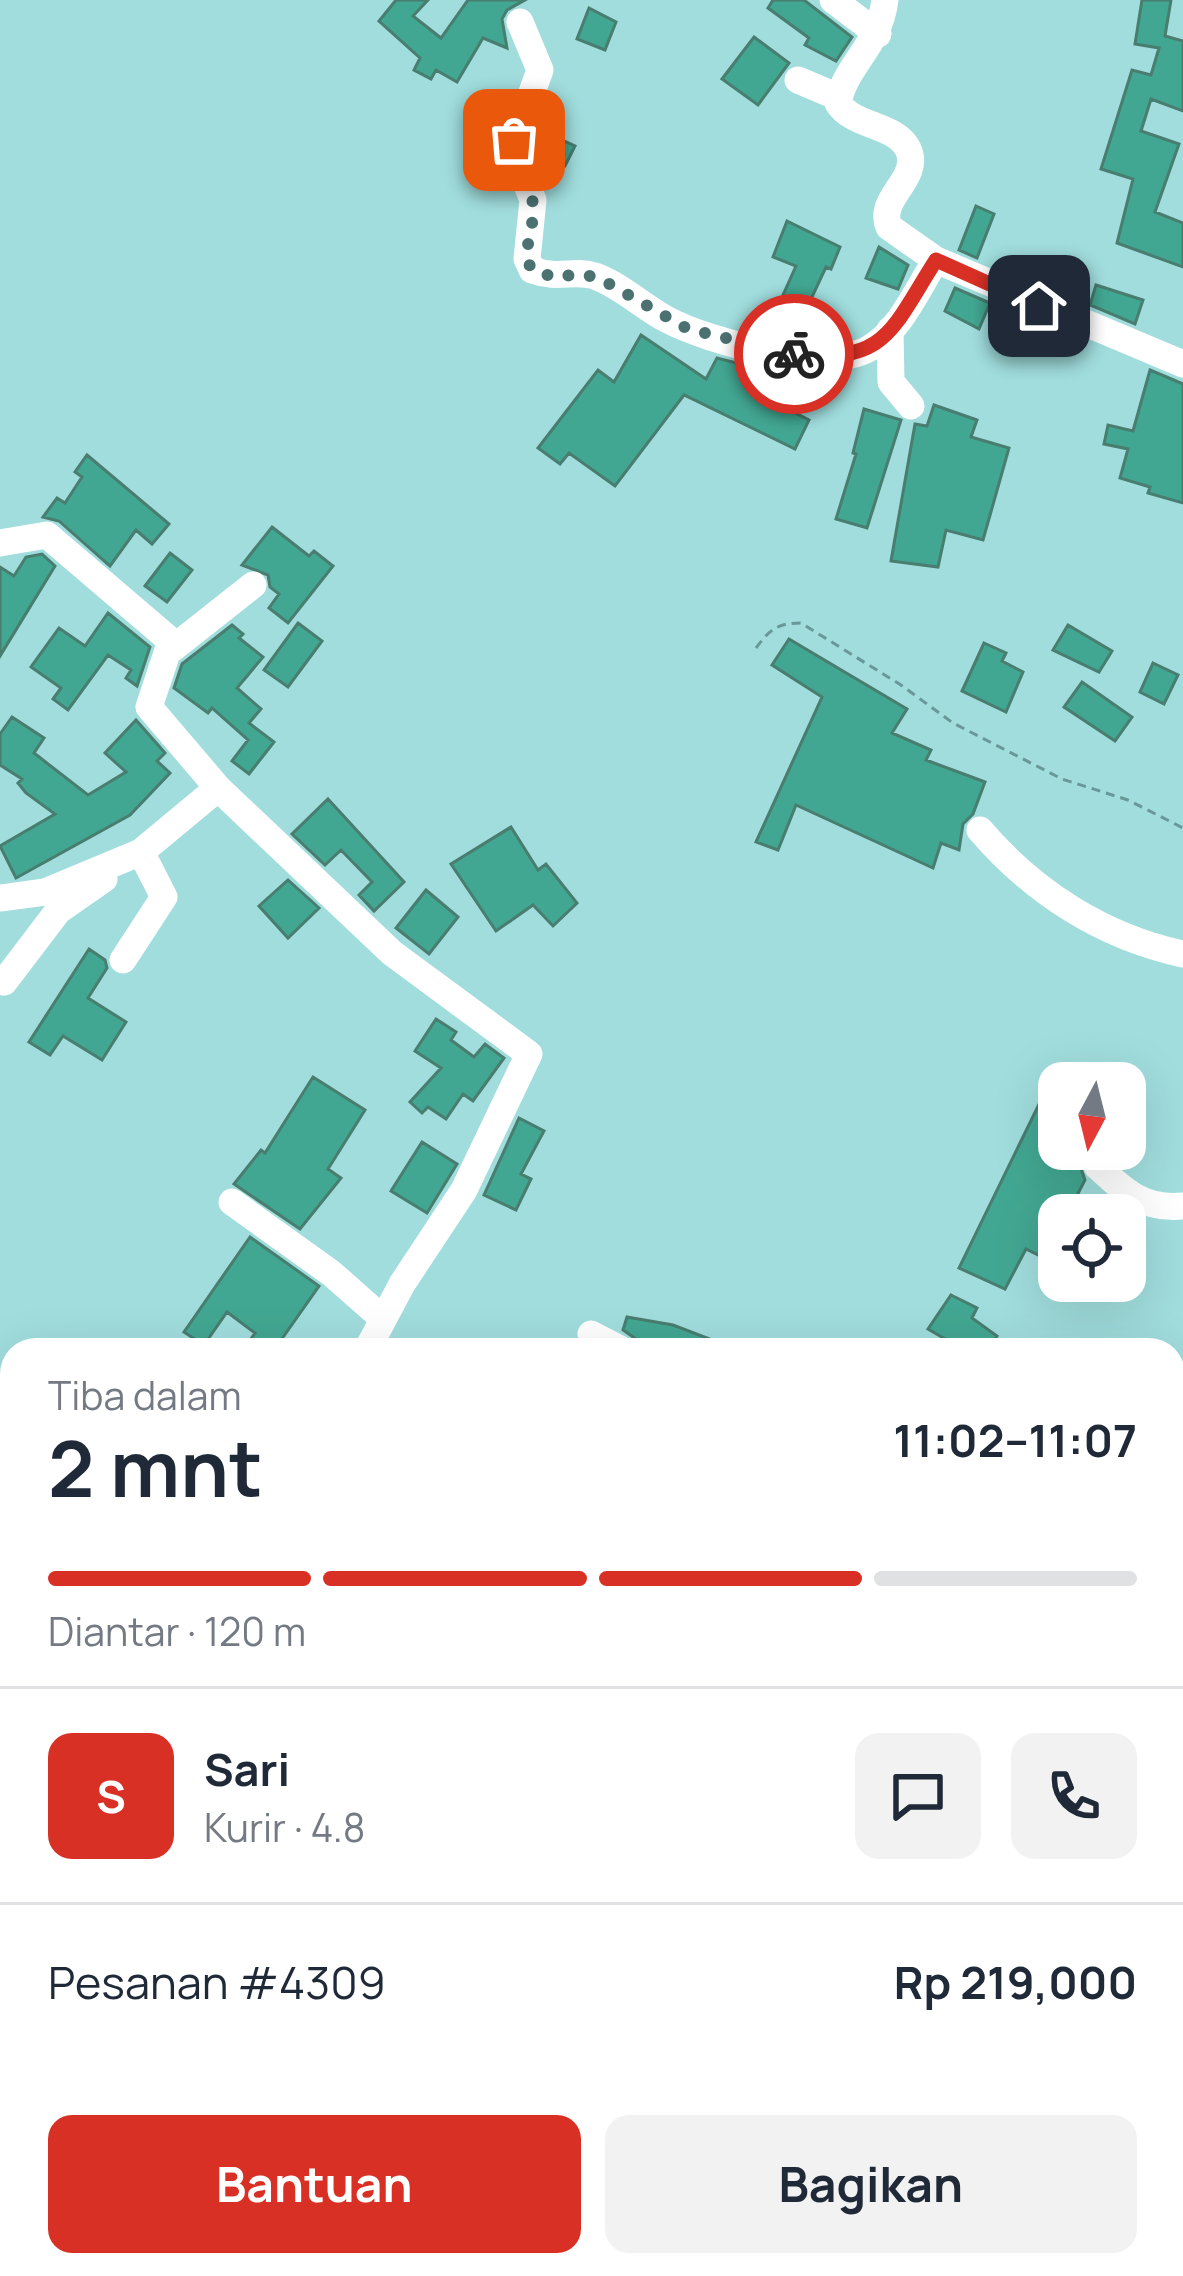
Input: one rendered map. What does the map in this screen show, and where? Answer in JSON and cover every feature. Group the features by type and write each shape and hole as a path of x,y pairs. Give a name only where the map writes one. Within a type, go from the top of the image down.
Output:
{"street":[{"path":"833,0 878,34"},
{"path":"838,97 878,34 885,0"},
{"path":"520,22 540,70 512,148 533,200 527,259 532,270 557,278 597,277 688,329 773,352 829,358 856,355 874,346 890,330 936,260"},
{"path":"798,80 838,97 847,115 901,140 908,148 908,174 887,208 886,222 936,260 1183,364"},
{"path":"890,330 891,382 910,406"},
{"path":"0,543 47,535 171,641 172,649"},
{"path":"253,585 172,649 149,707 218,788 414,972 530,1054 464,1190 373,1338"},
{"path":"4,982 58,911 218,788"},
{"path":"980,830 1015,871 1057,902 1154,948 1183,954"},
{"path":"0,898 46,892 135,854"},
{"path":"123,960 164,896 135,854"},
{"path":"1102,1170 1143,1202 1157,1208 1183,1206"},
{"path":"232,1202 331,1273 382,1318"},
{"path":"591,1334 599,1338"}],"path":[{"path":"756,648 769,630 782,623 801,623 881,671 953,723 1062,779 1128,800 1183,828"}],"building":[{"path":"396,0 428,0 413,16 441,38 468,0 525,0 507,10 502,19 507,48 483,38 457,82 436,70 431,79 414,70 420,58 379,21"},
{"path":"773,0 804,0 852,37 836,61 805,45 809,38 768,8"},
{"path":"1142,0 1171,0 1165,36 1183,41 1183,111 1151,99 1141,131 1179,144 1155,212 1183,223 1183,267 1117,243 1133,179 1101,169 1132,70 1151,75 1159,48 1135,44"},
{"path":"589,8 616,22 605,50 577,39"},
{"path":"754,37 789,63 758,105 722,79"},
{"path":"538,129 575,146 565,166 534,155 531,148"},
{"path":"976,206 994,214 977,258 959,250"},
{"path":"787,221 840,247 798,327 774,315 796,266 773,257"},
{"path":"879,247 908,265 898,289 866,278"},
{"path":"1096,285 1143,300 1135,324 1090,305"},
{"path":"955,288 990,303 979,329 945,311"},
{"path":"641,335 706,379 717,358 764,370 754,392 809,420 795,449 684,395 615,486 569,453 560,464 538,448 598,370 614,382"},
{"path":"1150,370 1183,384 1183,503 1148,493 1150,487 1120,478 1128,449 1104,444 1108,425 1133,431"},
{"path":"934,405 977,420 971,437 1009,448 983,540 946,530 938,567 891,561 915,424 927,426"},
{"path":"864,409 901,420 867,528 836,519"},
{"path":"87,455 169,524 152,544 136,530 110,566 59,521 43,517 57,498 65,503 82,477 75,472"},
{"path":"272,527 309,556 314,551 333,566 288,623 269,608 279,594 270,587 268,575 242,565"},
{"path":"170,553 192,570 167,602 145,586"},
{"path":"42,554 55,566 0,656 0,567 14,576 26,557"},
{"path":"108,613 150,647 137,686 126,678 131,670 108,655 68,710 53,699 61,688 31,667 59,628 85,646"},
{"path":"298,623 322,641 288,687 264,670"},
{"path":"232,625 243,634 239,638 263,657 237,688 261,709 249,723 274,742 249,774 232,761 248,740 212,708 208,713 174,688 182,664"},
{"path":"1068,625 1112,651 1099,672 1053,650"},
{"path":"789,639 907,709 892,733 931,750 926,760 985,782 973,814 963,824 959,850 941,843 933,868 796,805 778,850 756,842 822,697 772,665"},
{"path":"984,643 1006,653 1002,661 1023,672 1006,712 962,691"},
{"path":"1153,663 1178,675 1164,704 1140,692"},
{"path":"1082,682 1132,717 1115,741 1064,707"},
{"path":"12,717 44,738 34,753 88,795 126,772 105,753 136,720 165,753 157,761 170,773 130,815 16,878 0,846 55,814 26,793 18,783 22,779 0,765 0,734"},
{"path":"328,799 404,882 374,911 359,895 372,882 341,850 325,865 292,834"},
{"path":"511,827 538,870 546,864 577,903 553,926 533,905 496,931 451,864"},
{"path":"288,880 319,908 288,938 259,906"},
{"path":"426,890 458,917 429,954 396,928"},
{"path":"89,949 105,960 107,968 88,998 126,1022 102,1060 63,1036 50,1055 29,1042"},
{"path":"436,1019 456,1032 451,1040 474,1057 485,1044 504,1058 473,1101 463,1094 446,1119 428,1107 422,1113 410,1102 441,1068 415,1051"},
{"path":"313,1077 365,1110 328,1169 341,1178 300,1229 234,1184 261,1150 265,1153"},
{"path":"1038,1106 1038,1170 1081,1170 1085,1180 1078,1194 1038,1194 1038,1255 1026,1249 1005,1289 959,1268"},
{"path":"519,1118 544,1131 521,1174 531,1179 516,1210 484,1195"},
{"path":"422,1142 457,1164 427,1213 391,1191"},
{"path":"250,1237 319,1286 282,1338 251,1338 255,1333 227,1312 209,1338 193,1338 184,1332"},
{"path":"951,1295 977,1308 972,1318 997,1336 943,1338 928,1329"},
{"path":"627,1317 673,1325 707,1338 635,1338 623,1330"}],"way so far":[{"path":"514,140 513,155 533,200 527,259 532,270 552,278 597,277 688,329 794,354"}],"route":[{"path":"794,354 829,358 856,355 874,346 890,330 936,260 1039,306"}]}
